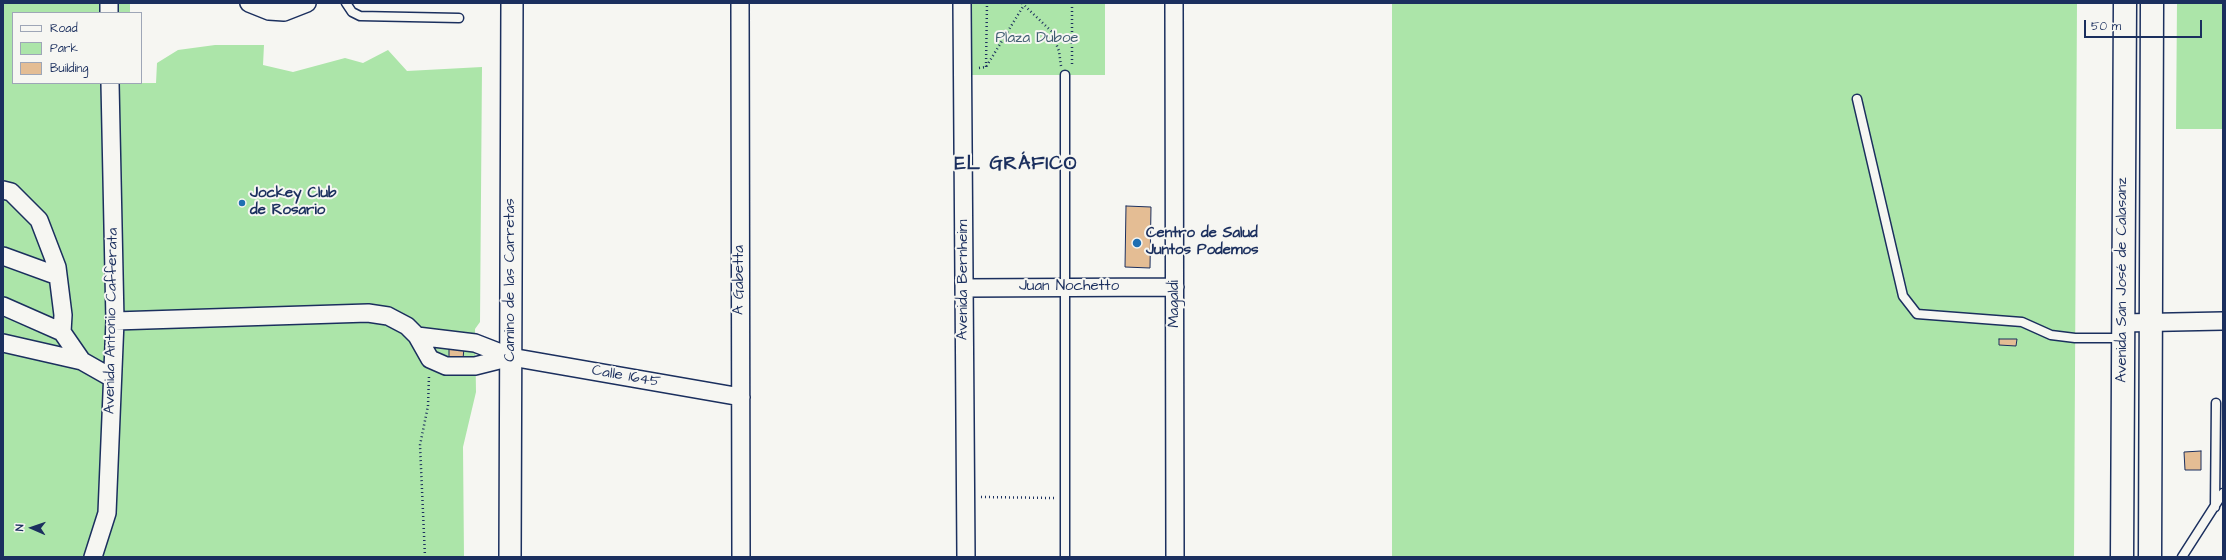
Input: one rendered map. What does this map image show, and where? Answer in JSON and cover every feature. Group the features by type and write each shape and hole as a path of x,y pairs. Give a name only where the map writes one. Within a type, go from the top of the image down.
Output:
{"main road":[{"name":"Avenida San José de Calasanz","path":"2122,557 2125,3"},
{"name":"Avenida San José de Calasanz","path":"2150,557 2152,3"}],"street":[{"path":"249,3 269,11 284,12 306,3"},
{"name":"Camino de las Carretas","path":"510,557 512,3"},
{"name":"A Gabetta","path":"740,3 741,557"},
{"name":"Avenida Bernheim","path":"962,3 966,557"},
{"name":"Magaldi","path":"1174,3 1175,557"},
{"name":"Avenida Antonio Cafferata","path":"93,557 107,513 115,321 110,84"},
{"path":"3,190 11,192 39,220 57,267 63,315 62,332"},
{"path":"3,256 58,276"},
{"name":"Juan Nochetto","path":"964,288 1175,287"},
{"path":"3,306 62,332 82,361"},
{"path":"115,321 368,313 388,316 407,326 417,336 430,359 446,366 475,366 511,357"},
{"path":"2123,330 2151,322 2223,321"},
{"path":"417,336 475,343 511,357"},
{"path":"5,349 82,361 112,378"},
{"name":"Calle 1645","path":"511,357 741,397"}],"lane":[{"path":"346,3 352,12 360,16 459,18"},
{"path":"1065,557 1066,74"},
{"path":"1857,99 1903,296 1917,314 2022,322 2051,335 2075,338 2123,330"},
{"path":"2215,507 2216,403"},
{"path":"2182,557 2223,493"}],"path":[{"path":"987,3 986,67 1023,4 1051,31 1059,51 1060,65 1066,74 1072,67 1072,3"},
{"path":"425,557 420,444 428,406 430,359"},
{"path":"965,497 1065,498"}],"green space":[{"name":"Jockey Club de Rosario","path":"3,3 130,3 130,12 12,12 12,84 156,83 157,63 178,50 215,45 264,45 263,65 293,72 345,58 363,63 388,50 407,71 482,67 480,322 475,329 476,392 463,447 464,557 3,557"},
{"name":"Plaza Duboe","path":"970,3 1105,3 1105,75 970,75"},
{"path":"1392,3 2077,3 2074,557 1392,557"},
{"path":"2177,3 2223,3 2223,129 2176,129"}],"building":[{"path":"1126,206 1151,207 1150,268 1125,267"},
{"path":"1999,339 2017,339 2016,346 1999,345"},
{"path":"449,347 464,348 463,359 449,359"},
{"path":"2201,451 2201,470 2185,470 2184,452"}],"place":[{"name":"Jockey Club de Rosario","path":"242,203"},
{"name":"Centro de Salud Juntos Podemos","path":"1137,243"}],"district":[{"name":"EL GRÁFICO","path":"1016,165"}]}
